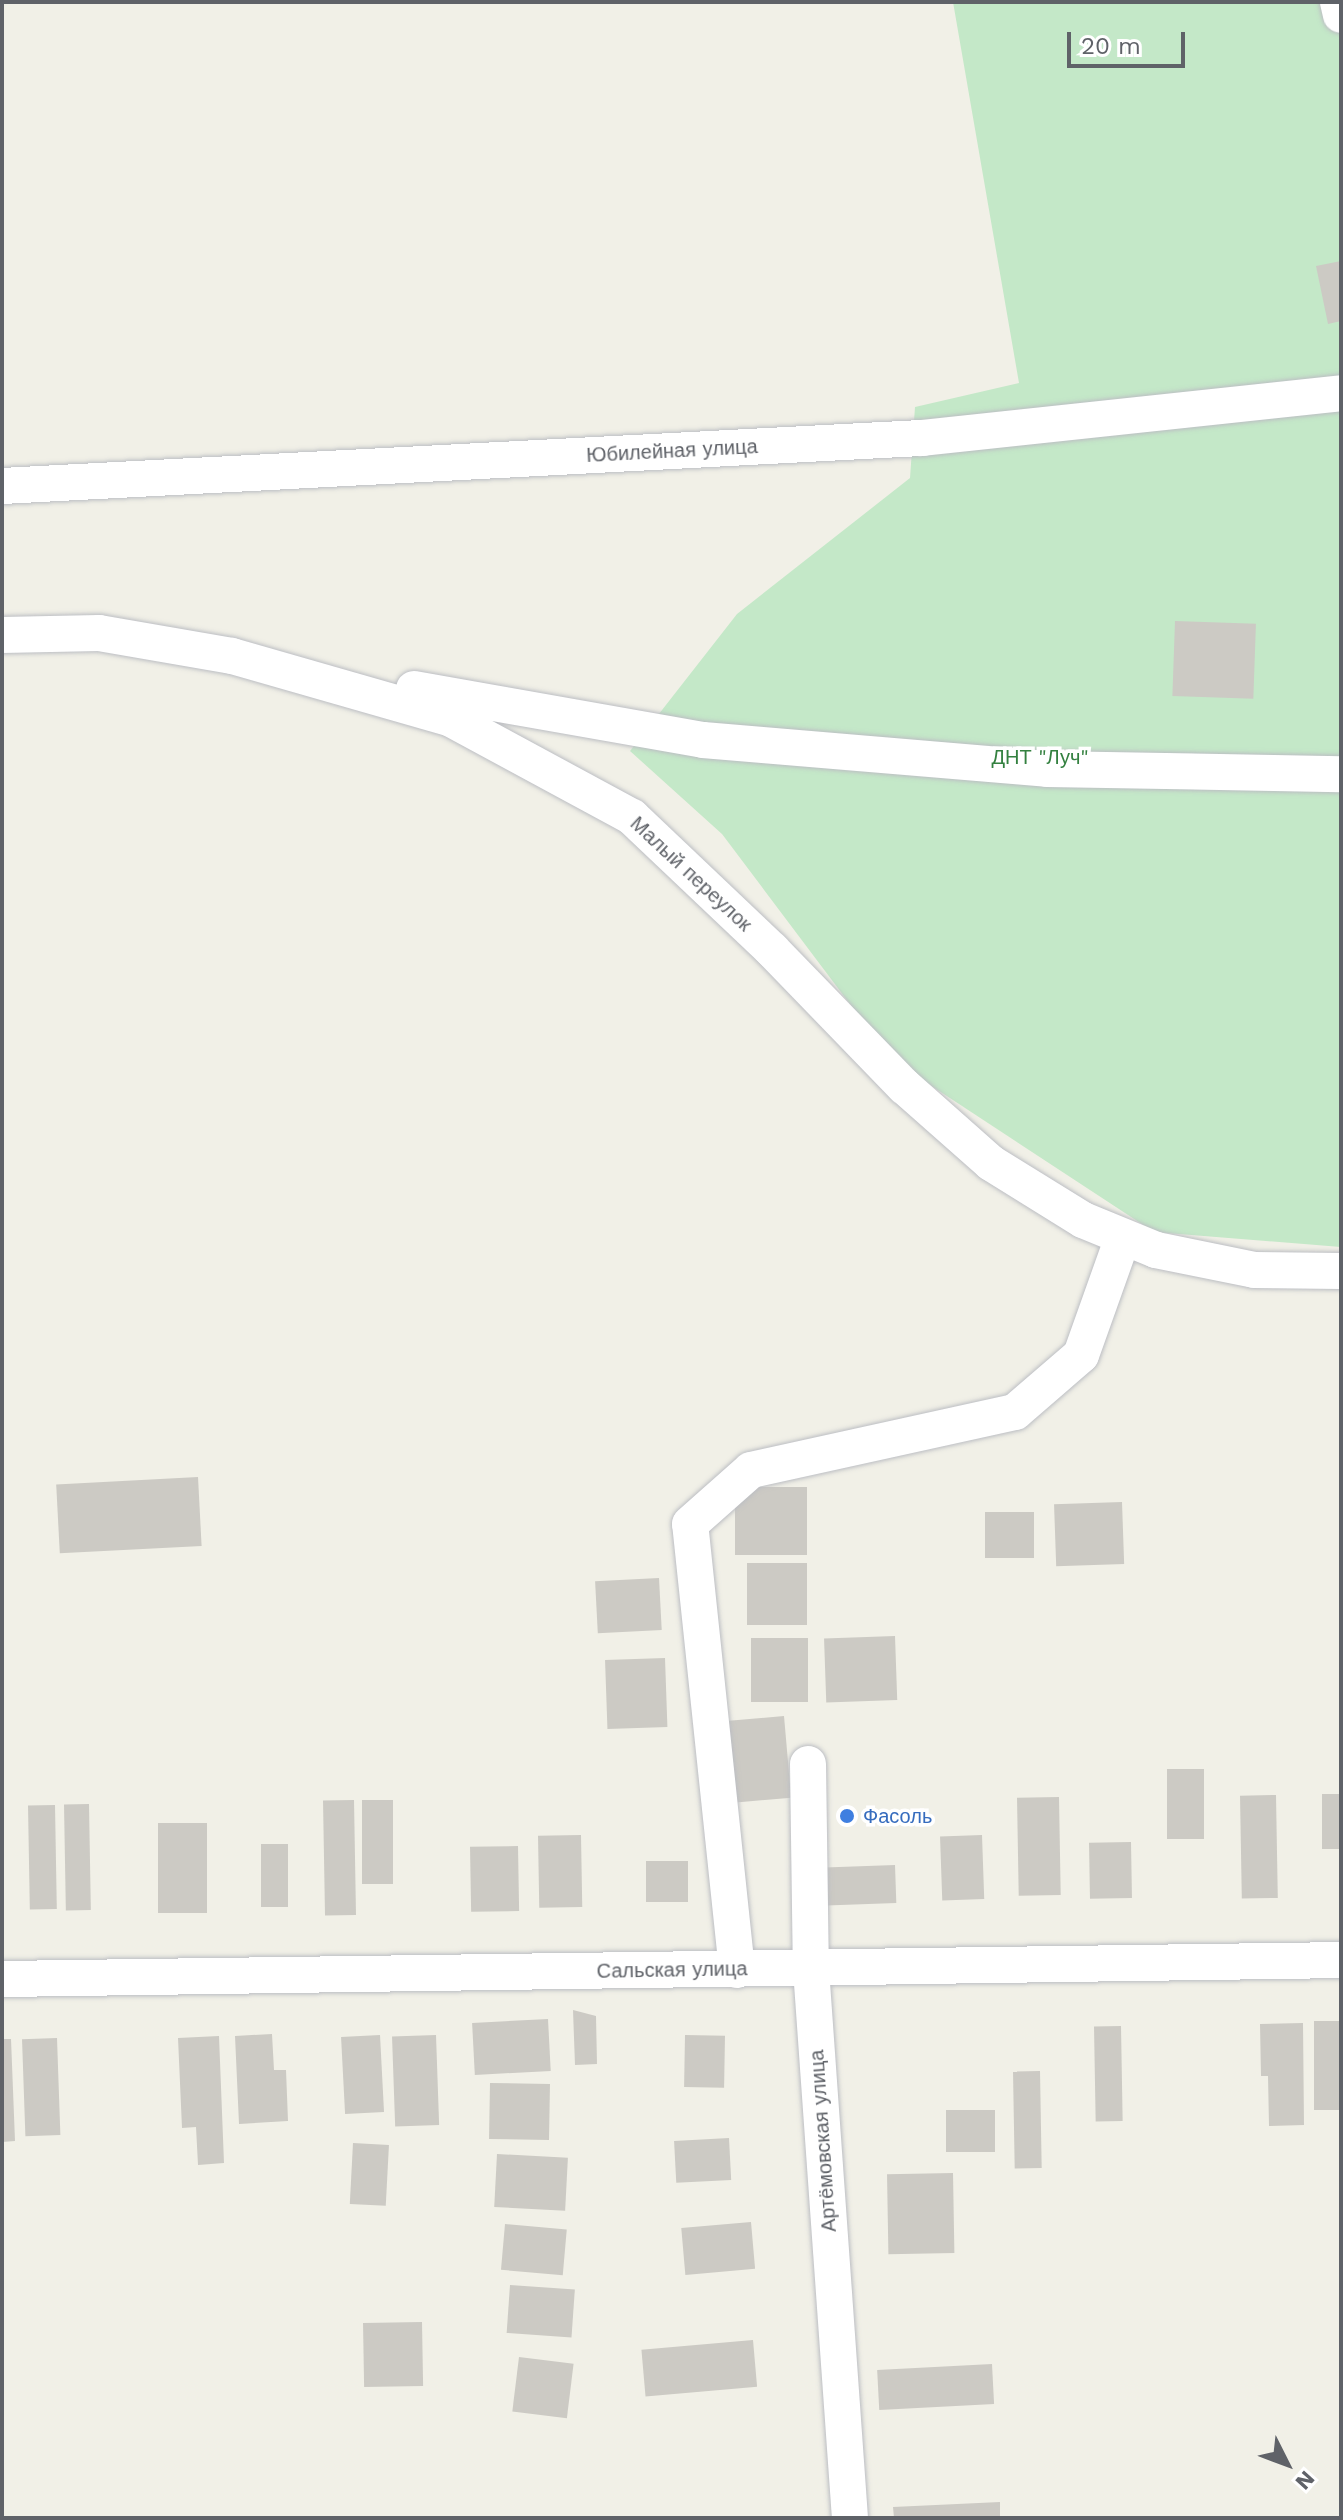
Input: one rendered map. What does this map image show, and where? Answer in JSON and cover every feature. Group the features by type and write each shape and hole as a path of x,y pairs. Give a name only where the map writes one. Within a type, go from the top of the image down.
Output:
{"street":[{"path":"1338,2 1341,15"},
{"name":"Юбилейная улица","path":"2,486 922,438 1341,393"},
{"name":"Малый переулок","path":"2,635 99,633 232,656 451,719 632,817 772,950 904,1086 991,1163 1083,1220 1140,1244 1254,1270 1341,1271"},
{"path":"232,656 703,740 1047,769 1341,774"},
{"path":"737,1970 690,1524 751,1470 1015,1412 1081,1355 1140,1244"},
{"name":"Артёмовская улица","path":"808,1764 811,1969 850,2518"},
{"name":"Сальская улица","path":"2,1979 1341,1960"}],"green space":[{"name":"ДНТ \"Луч\"","path":"953,2 1341,2 1341,1247 1154,1232 892,1060 722,834 630,751 737,614 910,478 915,407 1019,383"}],"building":[{"path":"1341,261 1341,321 1328,324 1316,266"},
{"path":"1175,621 1256,624 1253,699 1172,696"},
{"path":"198,1477 202,1546 60,1553 56,1484"},
{"path":"735,1487 807,1487 807,1555 735,1555"},
{"path":"1122,1502 1124,1564 1056,1566 1054,1504"},
{"path":"985,1512 1034,1512 1034,1558 985,1558"},
{"path":"747,1563 807,1563 807,1625 747,1625"},
{"path":"659,1578 662,1630 598,1633 595,1581"},
{"path":"895,1636 897,1700 826,1702 824,1638"},
{"path":"751,1638 808,1638 808,1702 751,1702"},
{"path":"665,1658 667,1727 607,1729 605,1660"},
{"path":"784,1716 791,1798 733,1803 726,1721"},
{"path":"1167,1769 1204,1769 1204,1839 1167,1839"},
{"path":"1322,1794 1341,1794 1341,1849 1322,1849"},
{"path":"1276,1795 1278,1898 1242,1899 1240,1796"},
{"path":"1059,1797 1061,1895 1019,1896 1017,1798"},
{"path":"354,1800 356,1915 325,1916 323,1801"},
{"path":"362,1800 393,1800 393,1884 362,1884"},
{"path":"64,1804 89,1804 91,1910 66,1910"},
{"path":"28,1805 55,1805 57,1909 30,1909"},
{"path":"158,1823 207,1823 207,1913 158,1913"},
{"path":"581,1835 582,1907 539,1908 538,1836"},
{"path":"982,1835 984,1899 942,1900 940,1836"},
{"path":"1131,1842 1132,1898 1090,1899 1089,1843"},
{"path":"261,1844 288,1844 288,1907 261,1907"},
{"path":"518,1846 519,1911 471,1912 470,1847"},
{"path":"646,1861 688,1861 688,1902 646,1902"},
{"path":"895,1865 896,1903 826,1905 825,1867"},
{"path":"573,2010 596,2016 597,2064 575,2065"},
{"path":"548,2019 551,2071 475,2075 472,2023"},
{"path":"1314,2021 1341,2021 1341,2110 1314,2110"},
{"path":"1303,2023 1304,2125 1269,2126 1268,2076 1261,2076 1260,2024"},
{"path":"1094,2026 1121,2026 1123,2121 1096,2121"},
{"path":"272,2034 274,2070 286,2070 288,2121 239,2124 235,2036"},
{"path":"380,2035 384,2112 345,2114 341,2037"},
{"path":"436,2035 439,2125 395,2126 392,2037"},
{"path":"685,2035 725,2036 724,2088 684,2087"},
{"path":"219,2036 224,2163 198,2165 196,2127 182,2128 178,2038"},
{"path":"57,2038 60,2135 25,2136 22,2039"},
{"path":"2,2039 11,2039 15,2141 2,2142"},
{"path":"1013,2071 1040,2071 1042,2168 1015,2168"},
{"path":"490,2083 550,2084 549,2140 489,2139"},
{"path":"946,2110 995,2110 995,2152 946,2152"},
{"path":"729,2138 731,2180 676,2183 674,2141"},
{"path":"353,2143 389,2145 386,2206 350,2204"},
{"path":"497,2154 568,2158 565,2211 494,2207"},
{"path":"953,2173 954,2253 888,2254 887,2174"},
{"path":"751,2222 755,2269 685,2275 681,2228"},
{"path":"505,2224 567,2229 563,2275 501,2270"},
{"path":"510,2285 575,2290 571,2337 507,2333"},
{"path":"422,2322 423,2386 364,2387 363,2323"},
{"path":"753,2340 757,2387 646,2397 641,2350"},
{"path":"519,2357 574,2364 567,2418 512,2412"},
{"path":"992,2364 994,2404 879,2410 877,2370"},
{"path":"1000,2502 1000,2518 894,2518 893,2507"}],"place":[{"name":"Фасоль","path":"847,1816"}]}
